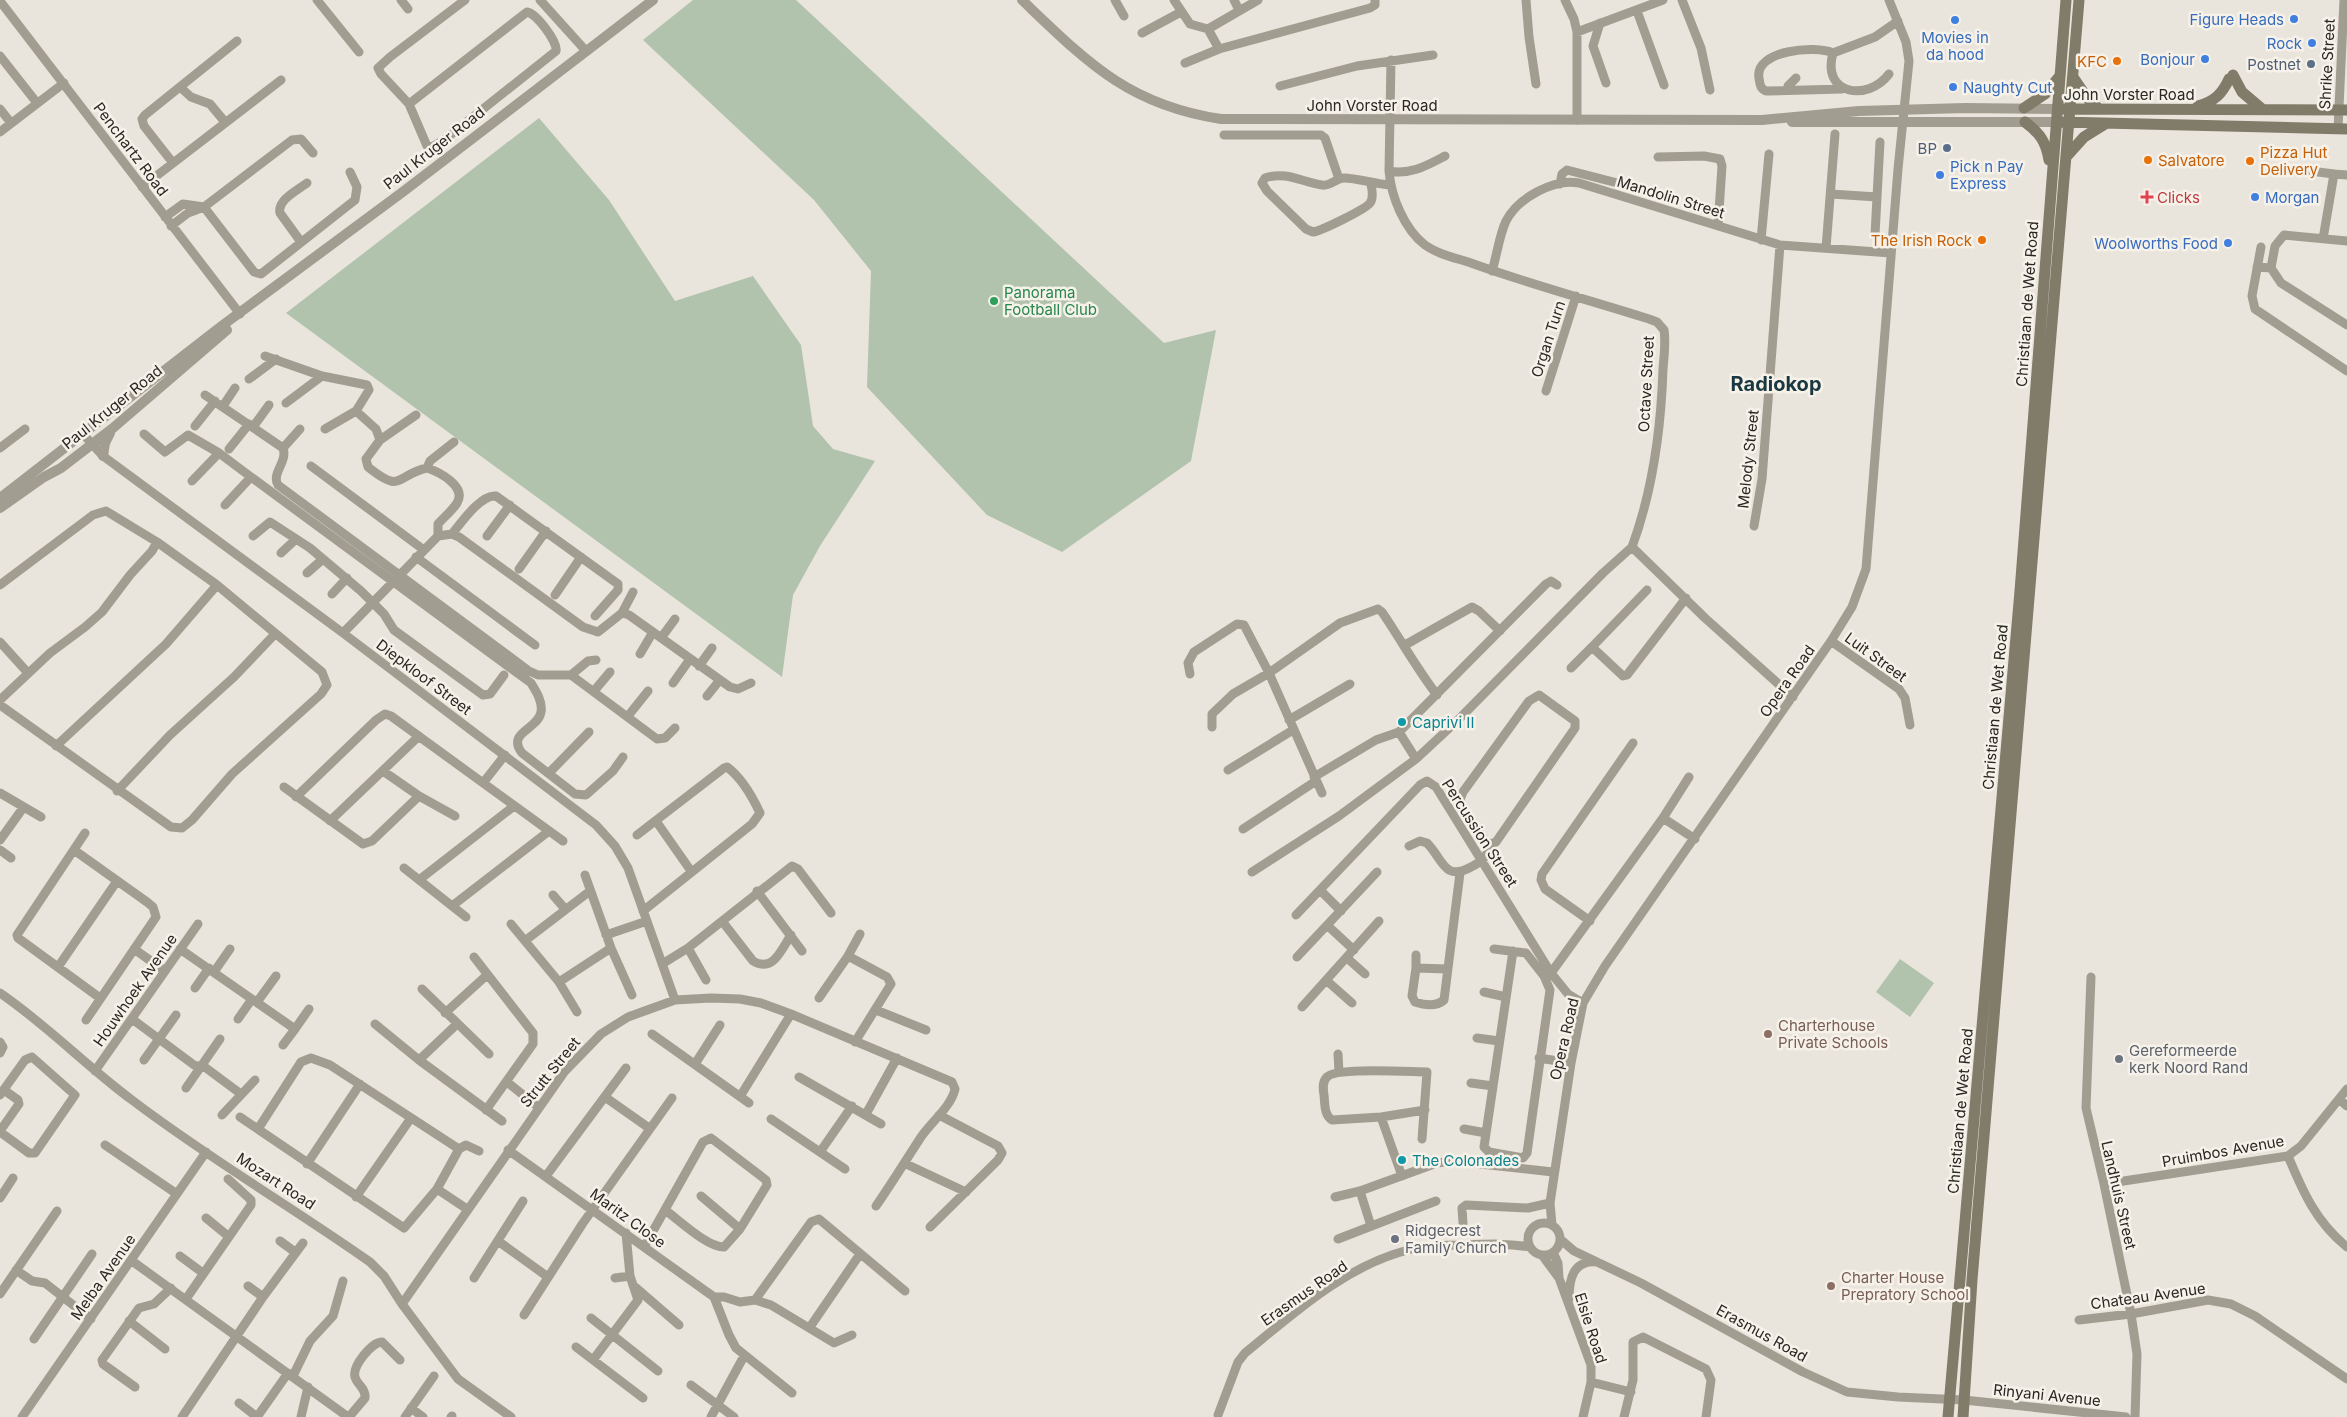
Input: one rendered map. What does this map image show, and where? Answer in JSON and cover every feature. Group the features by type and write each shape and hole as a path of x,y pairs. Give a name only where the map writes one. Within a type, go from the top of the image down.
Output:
{"main road":[{"name":"Christiaan de Wet Road","path":"1948,1417 1988,966 2066,0"},
{"name":"Christiaan de Wet Road","path":"1963,1417 1972,1280 2079,0"},
{"path":"2024,108 2045,94 2060,77"},
{"path":"2073,77 2088,99 2099,109"},
{"path":"2187,109 2217,98 2231,77 2242,92 2263,109"},
{"name":"John Vorster Road","path":"2057,109 2342,110"},
{"path":"2025,122 2038,132 2044,142 2052,174"},
{"name":"John Vorster Road","path":"2056,122 2342,129"},
{"path":"2066,157 2084,137 2105,124"}],"street":[{"path":"317,0 359,52"},
{"path":"401,0 408,9"},
{"path":"408,104 527,12 535,16 556,45 556,51 541,65 432,147 424,144 408,104 380,74 378,68 465,0"},
{"path":"540,0 586,51"},
{"name":"Paul Kruger Road","path":"0,498 653,0"},
{"name":"John Vorster Road","path":"1022,0 1070,46 1104,74 1144,98 1188,114 1221,119 1762,120 1827,112 2057,109"},
{"path":"1115,0 1124,16"},
{"path":"1174,0 1180,12 1190,24 1208,29 1219,49"},
{"path":"1234,0 1239,10"},
{"path":"1208,29 1258,0"},
{"path":"1185,63 1219,49 1370,8 1375,0"},
{"path":"1526,0 1536,84"},
{"path":"1577,32 1663,0"},
{"path":"1682,0 1701,48 1710,90"},
{"name":"Opera Road","path":"1552,1225 1550,1205 1554,1172 1570,1063 1583,1003 1605,966 1831,642 1852,607 1866,569 1908,50 1889,0"},
{"name":"Shrike Street","path":"2342,129 2344,0"},
{"name":"Penchartz Road","path":"0,1 172,226 237,317"},
{"path":"1568,1 1577,32 1577,120"},
{"path":"1636,11 1664,85"},
{"path":"1142,33 1180,12"},
{"path":"1889,74 1880,85 1870,90 1788,90 1766,92 1761,87 1758,75 1763,63 1778,54 1804,50 1826,50 1833,53 1875,37 1898,21"},
{"path":"1600,23 1593,46 1606,83"},
{"path":"173,163 144,126 142,119 237,41"},
{"path":"1833,53 1831,71 1834,82 1842,89"},
{"path":"1280,86 1391,60 1433,55"},
{"path":"0,56 37,103"},
{"name":"Octave Street","path":"1391,60 1390,185 1397,206 1424,244 1492,271 1654,320 1665,333 1656,455 1640,526 1632,547"},
{"path":"1788,90 1788,86 1796,78"},
{"path":"142,187 281,80"},
{"path":"0,132 64,84"},
{"path":"180,87 191,97 210,104 225,122"},
{"path":"0,109 11,123"},
{"name":"John Vorster Road","path":"1762,120 1768,122 2056,122"},
{"path":"1826,248 1835,134"},
{"path":"1224,135 1321,135 1325,138 1339,179"},
{"path":"172,226 191,211 204,207 295,138 301,139 313,153"},
{"path":"1875,235 1880,142"},
{"path":"1761,240 1769,154"},
{"path":"1389,172 1415,171 1445,156"},
{"path":"1658,157 1704,156 1720,159 1722,166 1718,226"},
{"path":"1560,184 1562,174 1566,170 1633,187"},
{"path":"2302,170 2347,175"},
{"path":"165,217 183,204 204,207 256,273 264,273 355,200 357,187 350,172"},
{"path":"2323,239 2334,174"},
{"path":"1372,184 1372,199 1366,206 1313,232 1306,229 1267,191 1262,183 1265,178 1280,175 1326,186 1339,179 1346,178 1372,184 1390,185"},
{"path":"301,242 280,214 279,208 282,202 307,183"},
{"name":"Mandolin Street","path":"1492,271 1503,229 1510,215 1529,198 1560,184 1579,183 1780,245 1891,253"},
{"path":"1830,194 1877,197"},
{"path":"2347,241 2284,235 2275,246 2271,268 2281,283 2347,324"},
{"name":"Melody Street","path":"1754,526 1762,479 1780,245"},
{"path":"2262,247 2252,296 2255,309 2347,371"},
{"path":"2257,268 2271,268"},
{"name":"Organ Turn","path":"1546,391 1576,296"},
{"name":"Paul Kruger Road","path":"0,508 44,477 61,468 114,428 227,330 237,317"},
{"path":"265,356 322,376 367,385 369,390 356,411 325,429"},
{"path":"249,379 276,359"},
{"path":"286,403 322,376"},
{"path":"195,426 235,388"},
{"path":"205,395 283,448"},
{"path":"229,449 269,405"},
{"path":"356,411 376,429 380,440"},
{"path":"416,415 380,440 367,456 366,464 389,481 403,481 427,468 430,461 454,442"},
{"path":"103,456 105,443 114,428"},
{"path":"0,448 25,429"},
{"path":"300,429 283,448 284,458 275,477 278,485 529,671 538,674 571,675 657,739 665,738 676,728"},
{"name":"Diepkloof Street","path":"83,434 103,456 343,633 596,824 615,846 628,868 675,1000"},
{"path":"144,434 165,452 188,435 219,453 531,682 541,703 541,713 535,722 520,736 517,742 518,747 576,794 586,795 613,771 623,757"},
{"path":"192,481 219,453"},
{"path":"311,466 424,550"},
{"path":"427,468 449,480 458,492 459,498 438,524 438,536"},
{"path":"225,506 251,477"},
{"path":"452,534 488,496 496,496 582,557 619,586 618,590 596,616"},
{"path":"487,536 510,505"},
{"path":"0,585 84,521 99,512 106,511 157,542 217,585 322,672 327,684 321,694 232,774 192,820 182,828 171,828 0,705"},
{"path":"253,536 270,522 296,539 347,578 372,601 394,630 483,696 490,694 504,675"},
{"path":"519,569 546,531"},
{"path":"343,633 372,601 438,536 452,534 459,536 591,631 598,632 604,629 622,613 633,592"},
{"path":"281,553 296,539"},
{"path":"0,700 28,672 102,612 130,575 152,551 157,542"},
{"path":"1252,872 1339,816 1416,759 1458,720 1602,573 1632,547 1705,618 1793,697"},
{"path":"555,595 582,557"},
{"path":"416,558 535,645"},
{"path":"307,573 323,559"},
{"path":"332,594 347,578"},
{"path":"1243,829 1315,779 1376,740 1399,732 1549,582 1557,584"},
{"path":"56,746 166,644 217,585"},
{"path":"1571,668 1647,590"},
{"path":"1592,647 1620,676 1625,676 1686,598"},
{"path":"1405,645 1472,607 1479,610 1500,631"},
{"path":"1212,727 1212,714 1217,707 1233,694 1269,673 1340,623 1378,609 1405,645 1418,671 1437,695"},
{"path":"622,613 629,614 719,681 734,689 751,683"},
{"path":"661,638 675,619"},
{"path":"1190,674 1188,663 1194,652 1241,623 1244,625 1269,673 1322,793"},
{"path":"640,654 653,632"},
{"path":"117,790 182,723 234,677 275,634"},
{"path":"0,642 28,672"},
{"name":"Luit Street","path":"1831,642 1900,689 1905,698 1910,725"},
{"path":"699,666 712,648"},
{"path":"673,683 690,659"},
{"path":"571,675 588,661 596,660"},
{"path":"594,692 610,672"},
{"path":"707,696 719,681"},
{"path":"1289,720 1350,684"},
{"path":"628,716 648,692"},
{"path":"1409,846 1420,841 1427,843 1450,871 1460,873 1483,861 1489,848 1496,842 1575,728 1575,721 1539,695 1533,696 1529,701 1463,792 1460,800 1489,848"},
{"path":"296,796 385,714 391,716 419,736 563,842"},
{"path":"1228,770 1293,730"},
{"path":"549,773 589,732"},
{"path":"1399,732 1416,759"},
{"path":"330,821 419,736"},
{"path":"1590,921 1545,889 1541,880 1542,874 1633,743"},
{"path":"483,783 504,755"},
{"path":"637,835 724,768 730,768 748,792 760,813 759,817 643,911"},
{"path":"383,770 419,796 455,816"},
{"path":"1551,973 1663,818 1689,777"},
{"name":"Percussion Street","path":"1296,915 1420,785 1428,781 1436,787 1551,973 1568,994 1583,1003"},
{"path":"284,788 363,844 367,844 419,796"},
{"path":"0,793 41,817"},
{"path":"419,880 514,806"},
{"path":"0,840 23,808"},
{"path":"1663,818 1695,839"},
{"path":"656,821 691,871"},
{"path":"452,906 549,831"},
{"path":"84,833 17,935 18,938 100,998"},
{"path":"0,850 11,858"},
{"path":"74,850 148,902 155,911 154,921 86,1020"},
{"path":"662,964 688,948 757,891 792,866 798,868 830,913"},
{"path":"404,868 466,917"},
{"path":"1297,957 1377,872"},
{"path":"1416,955 1412,996 1415,1002 1434,1005 1444,1000 1460,873"},
{"path":"585,875 611,948 632,995"},
{"path":"58,967 117,881"},
{"path":"1320,890 1341,911"},
{"path":"526,940 565,908 590,891"},
{"path":"757,891 802,951"},
{"path":"553,894 565,908"},
{"path":"606,934 647,921"},
{"path":"722,921 753,961 760,965 768,965 773,961 791,935"},
{"path":"1302,1007 1379,921"},
{"name":"Houwhoek Avenue","path":"95,1071 198,924"},
{"path":"511,924 559,982 577,1012"},
{"path":"1328,926 1354,950"},
{"path":"819,998 848,956 860,934"},
{"path":"559,982 611,948"},
{"path":"688,948 706,980"},
{"path":"134,949 165,971"},
{"path":"180,949 295,1029"},
{"path":"195,988 230,949"},
{"path":"1494,949 1522,951 1532,958 1544,976 1550,990 1525,1156 1523,1158 1489,1152 1484,1147 1513,951"},
{"path":"848,956 890,980 891,984 855,1042"},
{"path":"474,957 533,1033 533,1044 486,1110"},
{"path":"1347,958 1365,974"},
{"path":"1416,968 1447,969"},
{"path":"445,1013 487,975"},
{"path":"238,1019 276,976"},
{"name":"Landhuis Street","path":"2091,977 2085,1102 2131,1314 2137,1354 2135,1417"},
{"path":"1326,980 1352,1003"},
{"path":"422,990 489,1054"},
{"path":"1484,992 1506,996"},
{"name":"Mozart Road","path":"0,993 23,1009 133,1101 370,1262 384,1276 402,1304 458,1379 511,1417"},
{"name":"Strutt Street","path":"402,1304 538,1107 576,1058 601,1034 628,1017 675,1000 740,999 761,1003 950,1080 955,1089 952,1098 939,1115"},
{"path":"283,1045 309,1009"},
{"path":"876,1010 926,1030"},
{"path":"741,1095 791,1014"},
{"path":"144,1060 176,1015"},
{"path":"132,1019 194,1065 206,1068 241,1094"},
{"path":"375,1024 419,1060 502,1121"},
{"path":"419,1060 457,1024"},
{"path":"695,1064 720,1026"},
{"path":"652,1034 741,1095 749,1103"},
{"path":"1477,1038 1499,1041"},
{"path":"186,1088 220,1040"},
{"path":"0,1042 3,1047 0,1053"},
{"path":"1338,1054 1339,1072"},
{"path":"32,1057 75,1095 35,1153 29,1153 0,1132 19,1104 18,1100 2,1092 25,1060 32,1057"},
{"path":"258,1129 301,1062 307,1058 330,1065 459,1149"},
{"path":"866,1114 897,1058"},
{"path":"1540,1058 1570,1063"},
{"path":"546,1176 626,1068"},
{"path":"1422,1139 1425,1110 1427,1072 1339,1072 1326,1077 1323,1085 1328,1117 1332,1120 1381,1117 1425,1110"},
{"path":"799,1077 881,1124"},
{"path":"222,1115 255,1080"},
{"path":"507,1082 538,1107"},
{"path":"307,1164 360,1084"},
{"path":"1471,1084 1493,1086"},
{"name":"Pruimbos Avenue","path":"2104,1184 2288,1156 2301,1146 2347,1089"},
{"path":"605,1097 649,1128"},
{"path":"524,1315 592,1209 672,1098"},
{"path":"2339,1099 2347,1106"},
{"path":"820,1152 852,1106"},
{"path":"876,1206 906,1164 921,1137 939,1115 998,1146 1002,1155 930,1227"},
{"path":"240,1117 404,1228 436,1189 459,1149 466,1145 479,1150"},
{"path":"1381,1117 1402,1176"},
{"path":"356,1197 411,1118"},
{"path":"771,1119 845,1169"},
{"path":"1464,1129 1486,1133"},
{"path":"644,1246 703,1142 711,1138 766,1180 767,1185 740,1229 729,1244 724,1247 718,1247 665,1210"},
{"path":"105,1145 177,1194"},
{"name":"Maritz Close","path":"508,1150 714,1297 723,1316 729,1336 744,1356 792,1393"},
{"name":"Melba Avenue","path":"22,1417 206,1152"},
{"path":"2288,1156 2313,1212 2328,1230 2347,1247"},
{"path":"1335,1197 1360,1191 1437,1163 1453,1161 1554,1172"},
{"path":"906,1164 966,1192"},
{"path":"0,1198 13,1178"},
{"path":"186,1299 250,1205 251,1200 228,1179"},
{"path":"436,1189 467,1209"},
{"path":"1360,1191 1371,1226"},
{"path":"702,1196 740,1229"},
{"path":"474,1278 523,1201"},
{"path":"1338,1239 1436,1201"},
{"path":"1463,1223 1462,1208 1466,1205 1528,1208 1550,1205"},
{"name":"Opera Road","path":"1540,1223 1550,1205"},
{"path":"0,1294 57,1211"},
{"path":"206,1218 228,1236"},
{"path":"755,1300 814,1219 819,1219 906,1291"},
{"path":"1540,1223 1557,1228 1560,1238 1555,1251 1542,1255 1534,1252 1530,1247 1528,1234 1532,1228 1540,1223"},
{"path":"593,1360 638,1300 630,1276 626,1233"},
{"name":"Erasmus Road","path":"1507,1243 1528,1234"},
{"name":"Erasmus Road","path":"1560,1238 1574,1251 1761,1347 1803,1372 1847,1392 1964,1400"},
{"path":"280,1241 295,1252"},
{"path":"498,1241 548,1277"},
{"path":"182,1417 303,1243"},
{"name":"Erasmus Road","path":"1218,1415 1238,1362 1245,1353 1335,1283 1364,1267 1408,1250 1437,1246 1507,1243 1530,1247"},
{"name":"Erasmus Road","path":"1555,1251 1574,1251"},
{"name":"Elsie Road","path":"1555,1251 1559,1278"},
{"path":"34,1339 92,1254"},
{"path":"810,1327 860,1254"},
{"name":"Elsie Road","path":"1542,1255 1559,1278 1591,1365 1591,1382 1583,1417"},
{"path":"180,1256 203,1273"},
{"path":"132,1261 349,1417 365,1398 364,1391 356,1380 355,1371 371,1346 382,1342 400,1360"},
{"path":"1569,1304 1569,1282 1574,1270 1584,1263 1600,1263"},
{"path":"16,1270 32,1282 45,1284 91,1319"},
{"path":"615,1278 630,1276"},
{"path":"239,1403 257,1417 291,1374 310,1341 333,1316 343,1281"},
{"path":"248,1286 263,1298"},
{"path":"635,1287 679,1325"},
{"path":"136,1387 102,1362 141,1306 154,1304 171,1288"},
{"path":"714,1297 724,1297 740,1302 755,1300 771,1305 834,1343 852,1335"},
{"name":"Chateau Avenue","path":"2079,1320 2131,1314 2197,1301 2217,1301 2230,1304 2255,1316 2347,1379"},
{"path":"591,1318 658,1371"},
{"path":"130,1321 165,1349"},
{"path":"1624,1417 1633,1380 1633,1342 1643,1337 1706,1368 1711,1380 1706,1417"},
{"path":"576,1347 643,1398"},
{"path":"711,1417 744,1356"},
{"path":"405,1417 434,1376"},
{"path":"1591,1382 1631,1392"},
{"path":"691,1385 734,1417"},
{"path":"301,1417 308,1387"},
{"name":"Rinyani Avenue","path":"1964,1400 2126,1417"},
{"path":"411,1408 423,1417"}],"green space":[{"name":"Panorama Football Club","path":"693,0 796,0 1164,343 1216,330 1191,461 1062,552 987,515 867,387 871,271 814,200 643,40"},
{"path":"539,118 609,200 675,301 753,276 801,345 813,426 833,449 875,461 820,546 793,595 782,677 286,313"},
{"path":"1900,959 1934,983 1910,1017 1876,992"}],"place":[{"name":"Figure Heads","path":"2294,19"},
{"name":"Movies in da hood","path":"1955,20"},
{"name":"Rock","path":"2312,43"},
{"name":"Bonjour","path":"2205,59"},
{"name":"KFC","path":"2117,61"},
{"name":"Postnet","path":"2311,64"},
{"name":"Naughty Cut","path":"1953,87"},
{"name":"BP","path":"1947,148"},
{"name":"Salvatore","path":"2148,160"},
{"name":"Pizza Hut Delivery","path":"2250,161"},
{"name":"Pick n Pay Express","path":"1940,175"},
{"name":"Clicks","path":"2147,197"},
{"name":"Morgan","path":"2255,197"},
{"name":"The Irish Rock","path":"1982,240"},
{"name":"Woolworths Food","path":"2228,243"},
{"name":"Panorama Football Club","path":"994,301"},
{"name":"Caprivi II","path":"1402,722"},
{"name":"Charterhouse Private Schools","path":"1768,1034"},
{"name":"Gereformeerde kerk Noord Rand","path":"2119,1059"},
{"name":"The Colonades","path":"1402,1160"},
{"name":"Ridgecrest Family Church","path":"1395,1239"},
{"name":"Charter House Prepratory School","path":"1831,1286"}],"district":[{"name":"Radiokop","path":"1776,384"}]}
